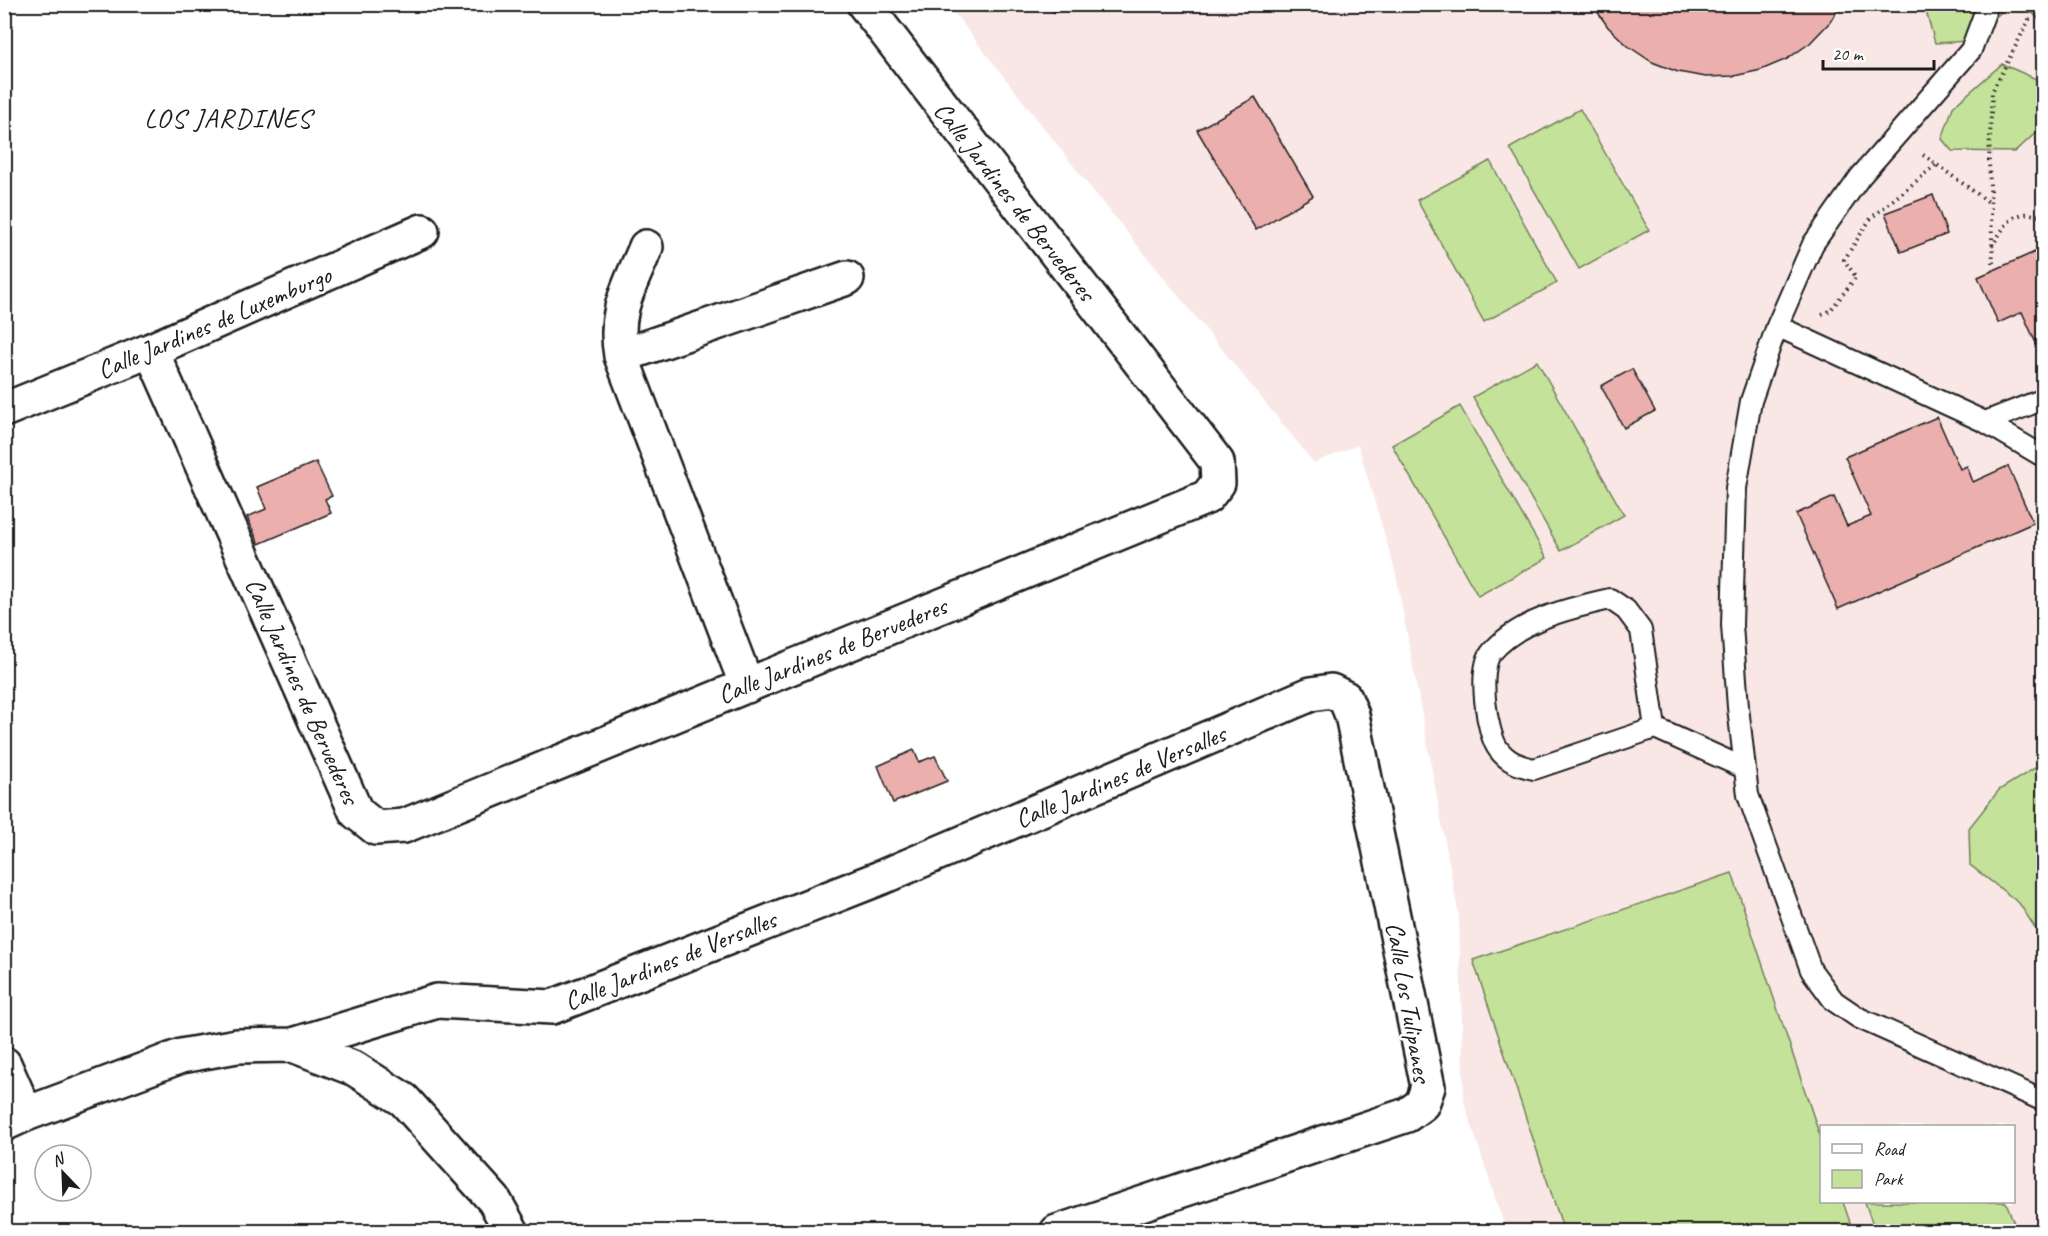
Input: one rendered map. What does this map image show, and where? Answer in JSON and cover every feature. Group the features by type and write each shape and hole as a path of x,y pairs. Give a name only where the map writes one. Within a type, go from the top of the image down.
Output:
{"street":[{"name":"Calle Jardines de Bervederes","path":"151,350 356,812 376,828 404,826 1207,497 1218,483 1217,462 864,4"},
{"name":"Calle Jardines de Luxemburgo","path":"4,410 151,350 422,231"},
{"path":"645,248 618,317 617,334 621,356 747,686"},
{"path":"621,356 847,278"},
{"name":"Calle Los Tulipanes","path":"1058,1232 1407,1115 1422,1104 1428,1087 1352,715 1345,698 1331,691 1311,693"},
{"name":"Calle Jardines de Versalles","path":"15,1119 181,1056 237,1046 292,1045 437,1001 552,1007 880,878 1311,693"},
{"path":"292,1045 355,1069 404,1100 495,1200 512,1232"},
{"path":"4,1064 15,1119"}],"lane":[{"path":"1988,4 1971,50 1860,177 1814,244 1777,326 1751,401 1736,488 1732,625 1748,795 1812,970 1834,1001 1859,1018 2043,1101"},
{"path":"1777,326 1985,422 2043,457"},
{"path":"1985,422 2043,399"},
{"path":"1655,728 1641,630 1626,610 1610,599 1573,607 1514,632 1489,655 1483,686 1489,724 1498,749 1516,765 1534,769 1655,728 1744,768"}],"path":[{"path":"1993,263 1990,204 1992,92 2028,21 2029,4"},
{"path":"1923,155 1990,204"},
{"path":"1819,315 1830,311 1856,277 1844,260 1871,218 1936,165"},
{"path":"1992,247 2010,220 2025,214 2038,216 2043,214"}],"shaded area":[{"path":"948,5 2043,5 2043,1231 1506,1231 1464,1102 1459,917 1396,574 1358,445 1314,463 1083,178"}],"green space":[{"path":"1929,5 2009,5 1969,41 1935,43 1926,11"},
{"path":"2024,5 2043,5 2043,23"},
{"path":"2002,64 2043,82 2043,126 2015,152 1952,151 1942,139 1953,107"},
{"path":"1580,109 1649,230 1579,269 1510,148"},
{"path":"1490,161 1557,283 1484,322 1417,200"},
{"path":"1537,361 1624,515 1561,551 1473,397"},
{"path":"1460,406 1547,558 1478,596 1392,445"},
{"path":"2043,763 2043,940 2019,903 1970,865 1969,828 1999,790"},
{"path":"1732,873 1820,1136 1820,1203 1843,1203 1853,1231 1564,1231 1473,960"},
{"path":"1865,1203 2006,1203 2017,1231 1875,1231"}],"building":[{"path":"1049,4 1067,4 1054,13"},
{"path":"1592,4 1841,4 1830,22 1810,43 1787,59 1761,70 1734,76 1706,77 1678,72 1652,62 1628,46 1608,27"},
{"path":"1255,97 1313,196 1256,230 1197,130"},
{"path":"1933,195 1947,234 1901,252 1885,213"},
{"path":"2044,248 2044,337 2035,341 2022,312 1998,323 1978,277"},
{"path":"1632,369 1655,411 1624,428 1601,386"},
{"path":"1937,417 1960,469 1967,466 1973,482 2008,466 2033,523 1838,609 1796,514 1834,497 1847,526 1871,516 1845,457"},
{"path":"316,462 332,496 325,499 331,513 259,544 247,517 266,509 257,487"},
{"path":"914,750 919,762 935,756 947,781 893,803 878,766"}],"district":[{"name":"LOS JARDINES","path":"228,118"}]}
